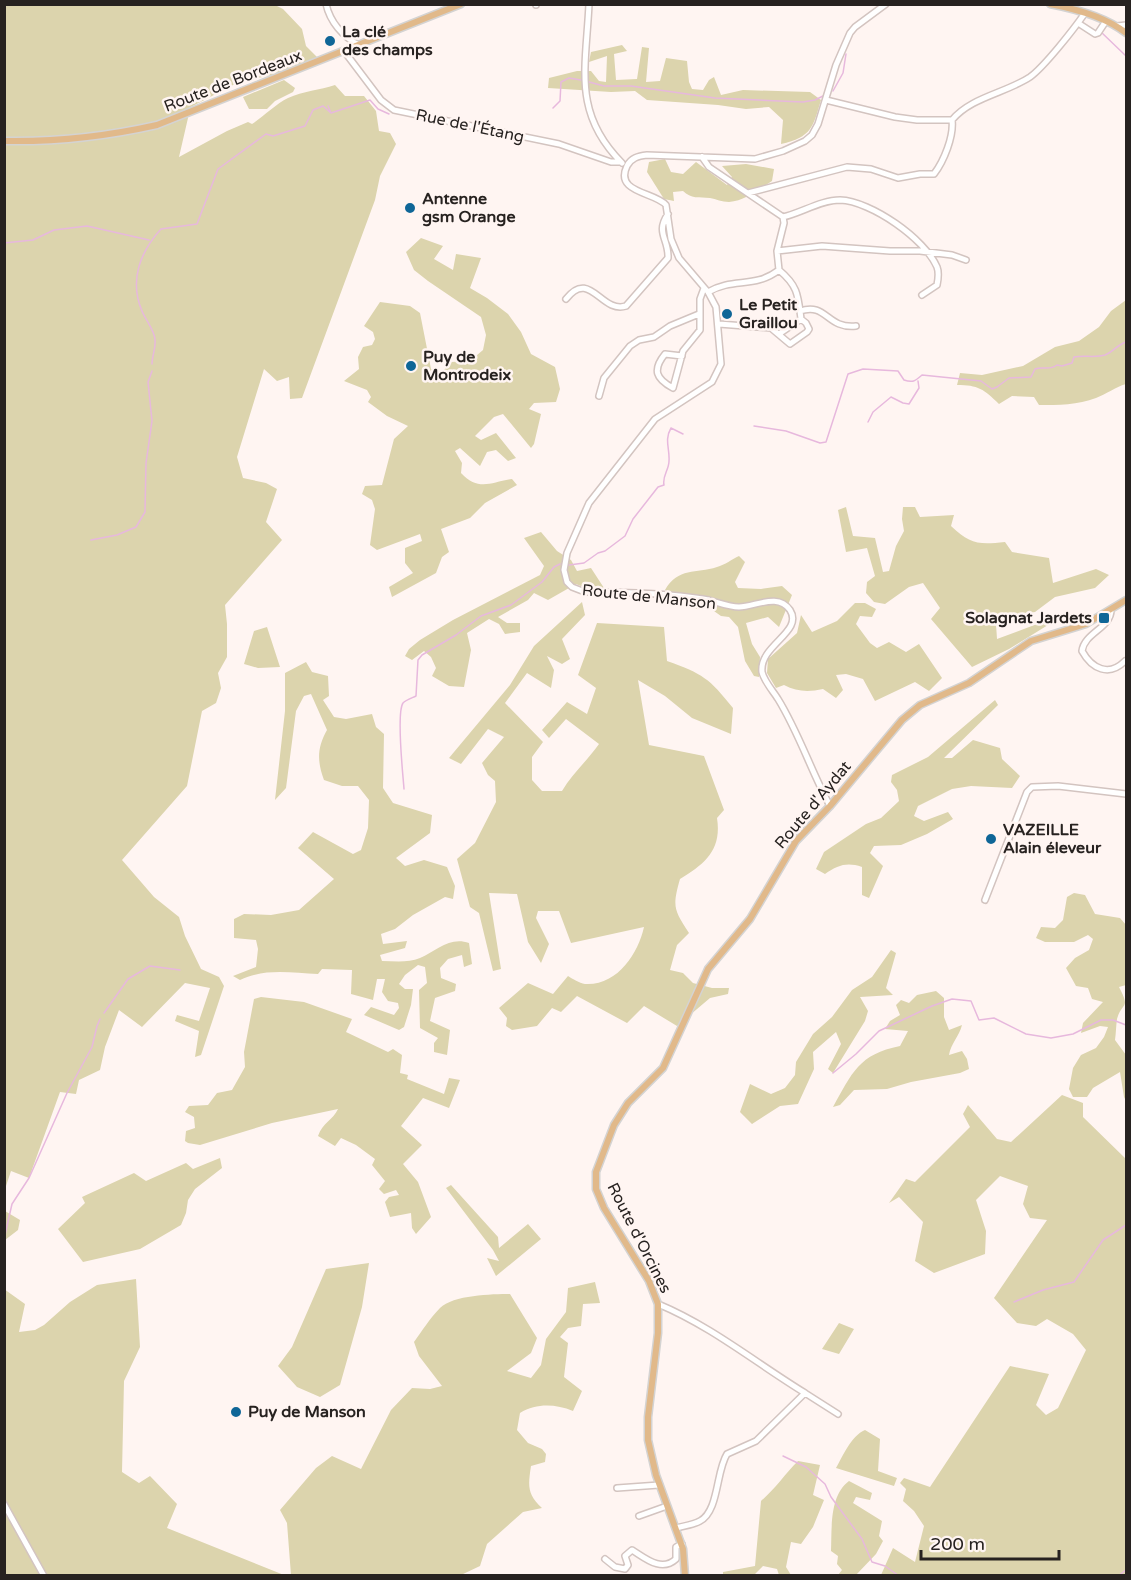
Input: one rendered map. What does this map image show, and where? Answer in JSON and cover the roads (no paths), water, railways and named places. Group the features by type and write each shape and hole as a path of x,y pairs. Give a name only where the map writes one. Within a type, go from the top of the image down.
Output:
{"main road":[{"name":"Route de Bordeaux","path":"4,141 92,137 157,125 461,4"},
{"path":"1050,4 1106,21 1126,33"},
{"name":"Route d'Aydat","path":"614,1125 628,1103 663,1068 708,969 750,919 796,841 830,806 902,720 920,705 969,683 1031,641 1086,624 1126,600"},
{"name":"Route d'Orcines","path":"614,1125 596,1172 596,1189 604,1208 649,1281 658,1304 657,1350 648,1431 651,1455 659,1485 682,1544 685,1575"}],"street":[{"path":"326,4 328,14 336,27 359,45"},
{"path":"589,4 584,89 589,114 599,133 620,162 627,166"},
{"path":"801,320 806,323 808,329 790,344 786,343 771,328 719,324 717,307 679,258 671,239 668,214 662,201 631,188 625,176 627,166 633,159 647,155 755,159 797,146 812,135 850,33 886,4"},
{"path":"748,194 847,167 871,169 898,178 934,174 954,132 952,120 957,114 1031,76 1078,23 1084,13"},
{"path":"1078,23 1095,34 1106,21"},
{"path":"1117,26 1126,25"},
{"name":"Rue de l'Étang","path":"344,51 381,100 394,110 559,144 611,162 620,162"},
{"path":"826,100 896,117 917,120 952,120"},
{"path":"702,157 709,167 783,217 784,223 777,251 779,270 796,287 801,320"},
{"path":"783,217 830,201 848,201 883,215 917,240 938,269 937,285 922,295"},
{"path":"566,299 571,292 582,288 588,289 614,306 620,308 626,306 668,258 662,229 668,214"},
{"path":"777,251 822,246 927,252 952,255 966,260"},
{"path":"682,356 666,354 657,370 657,376 663,383 674,388 687,344 700,330 700,299 706,290 726,284 760,281 779,270"},
{"path":"800,311 817,309 838,325 856,326"},
{"path":"599,396 604,378 630,346 639,340 654,337 670,326 699,314"},
{"path":"779,334 801,320"},
{"name":"Route de Manson","path":"719,324 722,360 716,375 708,384 655,419 589,503 567,553 565,577 572,587 585,592 692,598 731,607 750,606 771,600 784,605 792,617 792,624 787,633 764,657 762,671 764,678 786,712 830,806"},
{"path":"1111,610 1110,618 1086,640 1082,651 1096,668 1102,670 1121,665 1125,661"},
{"path":"985,900 1026,792 1032,787 1058,786 1126,794"},
{"path":"658,1304 722,1338 838,1414"},
{"path":"676,1528 699,1522 705,1517 715,1497 721,1468 727,1454 756,1441 805,1394"},
{"path":"617,1488 659,1485"},
{"path":"4,1504 44,1575"},
{"path":"639,1515 667,1506"},
{"path":"605,1559 615,1567 625,1569 628,1566 626,1556 632,1550 652,1563 671,1562 676,1559 676,1547 682,1544"}],"waterway":[{"path":"1101,32 1126,56"},
{"path":"833,91 843,73 846,54"},
{"path":"553,108 560,101 561,82 569,78 581,80"},
{"path":"589,82 604,86 631,86 715,98 803,102 823,96"},
{"path":"328,106 331,113 370,100 378,109 389,114"},
{"path":"152,364 155,336 142,311 137,289 139,267 147,247 161,229 197,224 218,169 266,134 273,136 305,126 313,110 323,106 331,113"},
{"path":"4,243 33,240 54,230 87,226 149,240"},
{"path":"754,426 786,431 820,443 826,442 848,374 863,369 898,371 904,380 910,381 922,375 981,381 992,389 1009,378 1031,377 1035,369 1072,363 1074,357 1105,355 1126,342"},
{"path":"91,540 117,535 136,527 145,512 146,463 152,421 148,382 152,371"},
{"path":"868,422 873,412 891,397 909,404 919,388 918,381"},
{"path":"569,565 584,563 625,536 633,519 658,487 664,485 669,464 668,441 671,428 683,434"},
{"path":"404,789 401,758 401,709 403,703 416,696 418,660 422,655 456,635 481,616 511,605 542,582 554,567 560,564"},
{"path":"104,1013 128,979 150,966 180,970"},
{"path":"833,1073 879,1031 952,999 971,1001 979,1020 994,1018 1026,1034 1051,1038 1073,1034 1101,1020 1113,1020 1126,1025"},
{"path":"4,1239 12,1204 29,1178 67,1093 92,1047 100,1019"},
{"path":"1014,1302 1043,1290 1074,1282 1103,1240 1126,1225"},
{"path":"783,1456 806,1467 825,1484 831,1497 862,1539 872,1562 885,1566 899,1576"},
{"path":"1118,1576 1126,1570"}],"place":[{"name":"La clé des champs","path":"330,41"},
{"name":"Antenne gsm Orange","path":"410,208"},
{"name":"Le Petit Graillou","path":"727,314"},
{"name":"Puy de Montrodeix","path":"411,366"},
{"name":"Solagnat Jardets","path":"1104,618"},
{"name":"VAZEILLE Alain éleveur","path":"991,839"},
{"name":"Puy de Manson","path":"236,1412"}]}
